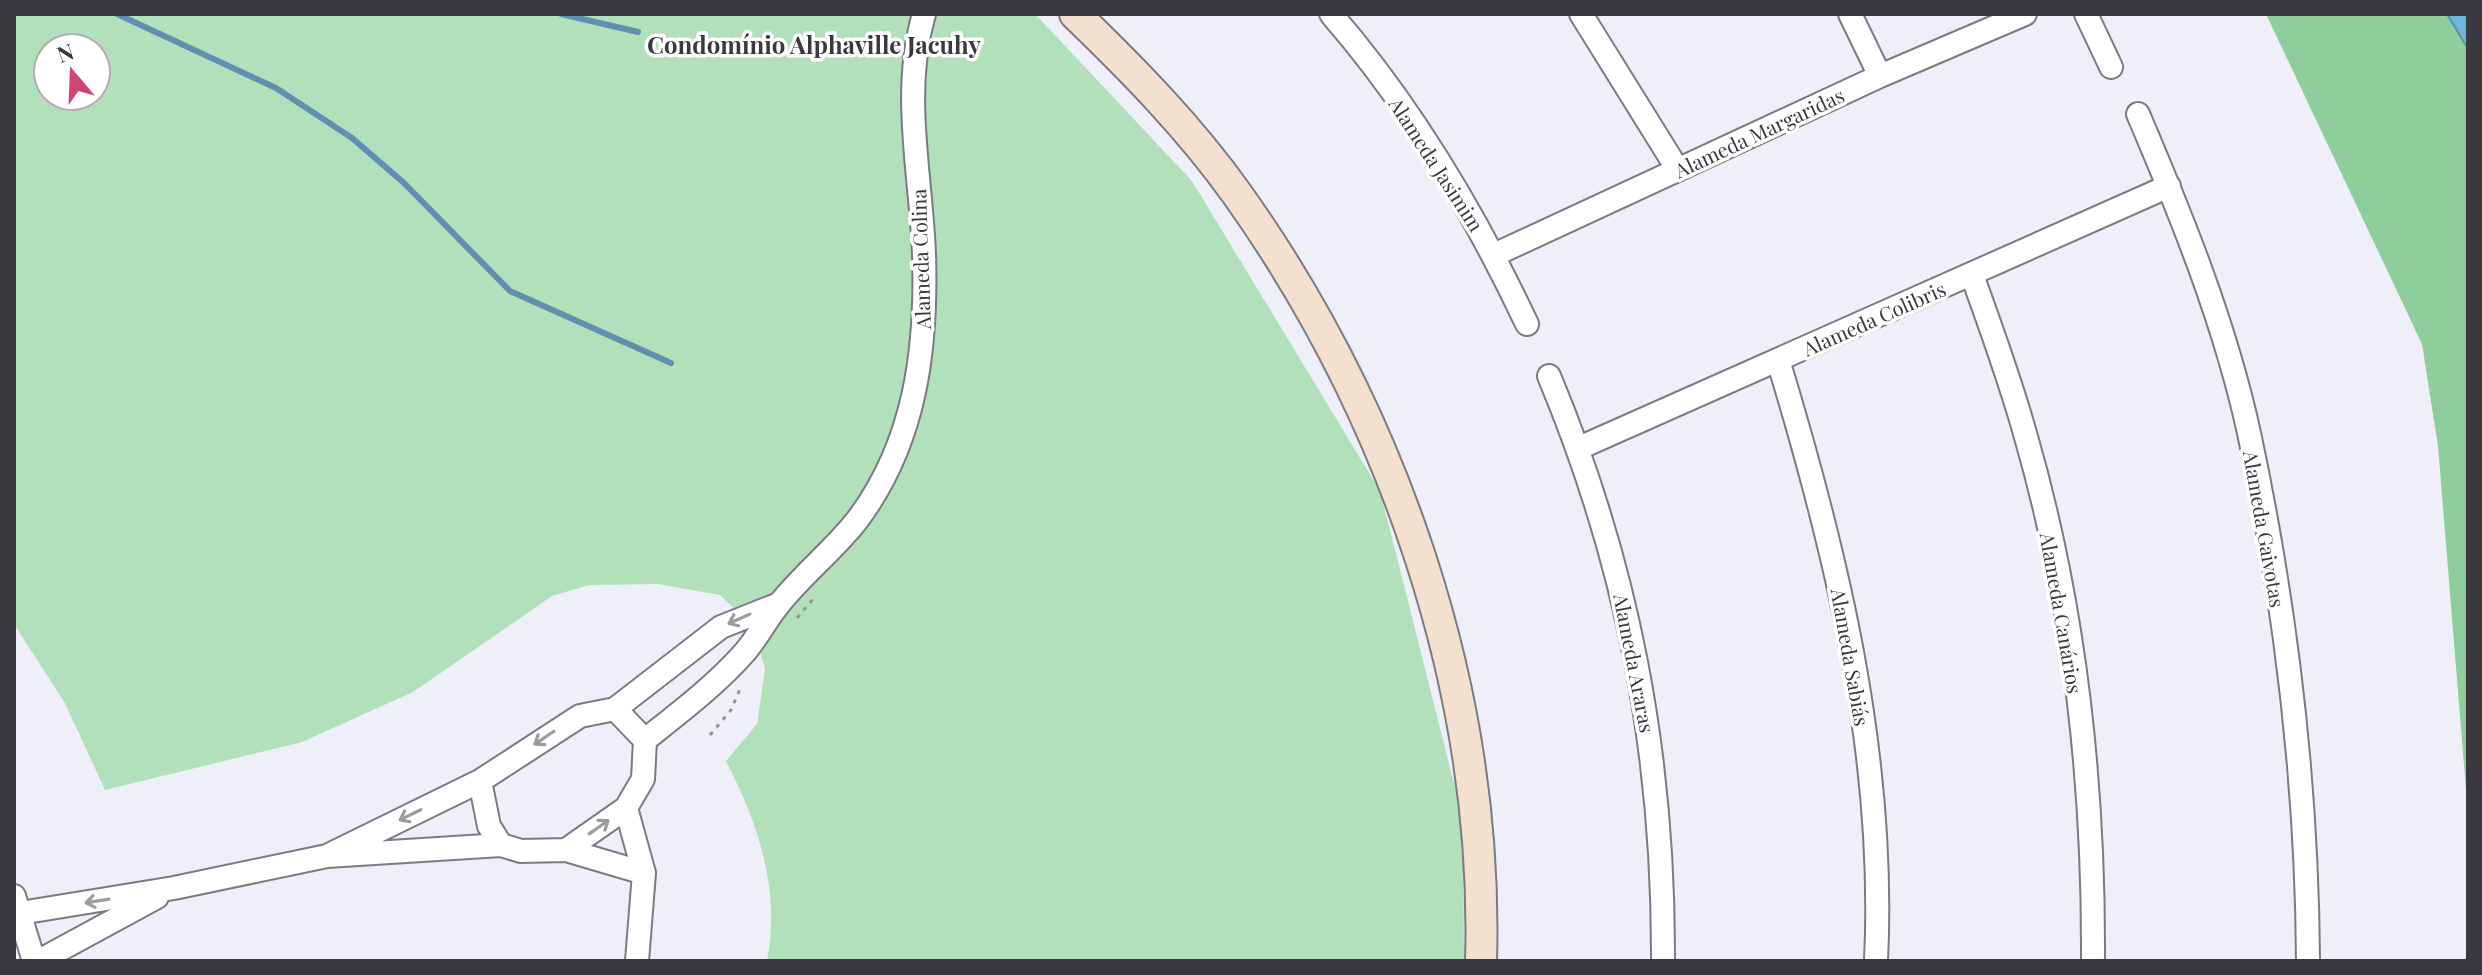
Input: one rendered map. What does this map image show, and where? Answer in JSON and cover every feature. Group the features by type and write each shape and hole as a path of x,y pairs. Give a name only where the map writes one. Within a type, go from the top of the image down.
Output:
{"street":[{"name":"Alameda Colina","path":"645,740 736,675 744,653 779,604 858,520 885,477 911,409 924,335 923,249 912,96 918,36 924,14"},
{"path":"1075,14 1170,111 1236,193 1317,319 1384,458 1412,535 1441,634 1461,726 1474,808 1481,961"},
{"name":"Alameda Jasimim","path":"1331,14 1389,88 1494,255 1527,324"},
{"path":"1581,14 1678,170"},
{"path":"1850,14 1880,76"},
{"name":"Alameda Margaridas","path":"1494,255 1880,76 2025,14"},
{"path":"2086,14 2111,67"},
{"name":"Alameda Gaivotas","path":"2138,114 2169,186 2224,341 2248,432 2262,504 2302,772 2308,961"},
{"name":"Alameda Colibris","path":"1579,448 2169,186"},
{"name":"Alameda Canários","path":"1972,275 2027,440 2073,653 2093,869 2093,961"},
{"name":"Alameda Sabiás","path":"1778,360 1816,485 1850,640 1865,741 1875,846 1876,961"},
{"name":"Alameda Araras","path":"1549,376 1579,448 1616,568 1650,733 1659,812 1663,961"},
{"path":"327,856 480,781 580,716 615,709 721,627 779,604"},
{"path":"702,641 736,675"},
{"path":"566,850 626,808 643,779 645,740 615,709"},
{"path":"480,781 489,826 501,845"},
{"path":"626,808 644,873 637,961"},
{"path":"174,888 36,961 16,908 174,888 327,856 501,845 521,851 566,850 644,873"}],"path":[{"path":"796,619 821,590"},
{"path":"710,735 731,710 736,675"}],"green space":[{"path":"14,14 1035,14 1192,181 1380,491 1463,819 1464,961 767,961 771,909 764,858 748,808 726,761 757,724 765,669 753,627 720,595 658,584 589,585 552,596 413,692 302,742 105,790 65,703 14,624"},
{"path":"2266,14 2447,14 2468,49 2468,814 2438,446 2422,344"}],"water":[{"path":"2447,14 2468,14 2468,49"}],"waterway":[{"path":"117,14 276,88 352,138 404,183 510,291 671,363"},
{"path":"561,14 638,32"}],"district":[{"name":"Condomínio Alphaville Jacuhy","path":"814,44"}]}
